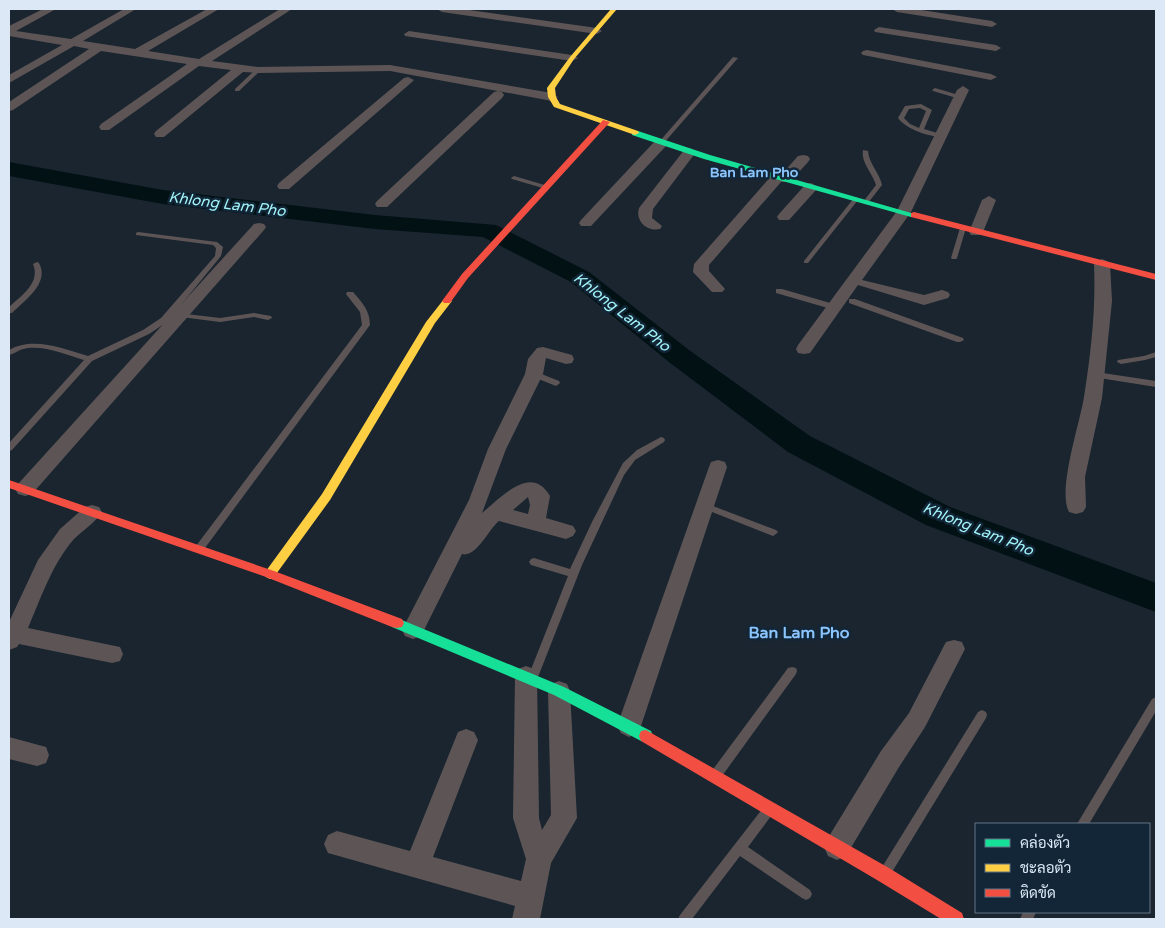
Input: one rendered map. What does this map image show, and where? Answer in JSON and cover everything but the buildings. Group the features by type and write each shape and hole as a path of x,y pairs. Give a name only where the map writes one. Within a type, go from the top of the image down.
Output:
{"street":[{"path":"9,32 51,9"},
{"path":"9,80 131,9"},
{"path":"136,53 214,9"},
{"path":"105,127 198,63 287,9"},
{"path":"442,9 597,30"},
{"path":"555,101 552,88 572,58 614,9"},
{"path":"871,44 889,9"},
{"path":"898,9 992,24"},
{"path":"9,32 198,63 258,70 390,68 555,101 661,143 690,152 969,230 1156,278"},
{"path":"409,34 572,58"},
{"path":"871,44 996,48"},
{"path":"871,44 991,77"},
{"path":"9,107 99,47"},
{"path":"160,134 240,68"},
{"path":"357,68 380,75 498,95 555,101"},
{"path":"284,186 408,80"},
{"path":"834,327 865,284 909,213 961,93"},
{"path":"382,204 498,95"},
{"path":"270,574 326,497 431,322 465,276 606,122"},
{"path":"586,223 661,143"},
{"path":"655,226 646,220 644,215 646,208 690,152"},
{"path":"717,289 701,272 702,264 782,178 803,159"},
{"path":"784,217 811,187"},
{"path":"969,230 988,200"},
{"path":"804,349 834,307 909,213"},
{"path":"259,227 182,314 13,486 270,574 418,632 559,691 628,726 884,874 956,919"},
{"path":"1076,507 1076,477 1096,375 1104,301 1102,264"},
{"path":"865,284 924,300 942,296"},
{"path":"418,632 479,500 497,449 534,374 536,359 543,352 566,360"},
{"path":"628,726 718,468"},
{"path":"418,632 472,538 487,520 521,491 532,489 540,496 540,506 535,522"},
{"path":"92,512 67,534 45,566 11,637 112,654"},
{"path":"497,513 566,531"},
{"path":"837,847 916,720 954,649"},
{"path":"529,678 526,818 540,859"},
{"path":"337,844 417,866 528,908 540,859 564,818 559,691"},
{"path":"417,866 466,740"},
{"path":"9,748 37,755"}],"lane":[{"path":"661,143 735,58"},
{"path":"237,90 258,70"},
{"path":"935,90 961,93"},
{"path":"921,129 929,110 921,106 908,107 901,118 902,122 921,129 942,136"},
{"path":"806,262 861,200 879,185 874,172 865,162 865,151"},
{"path":"514,178 546,187"},
{"path":"954,258 969,230"},
{"path":"9,448 89,359 146,332 164,320 218,256 220,247 215,243 138,234"},
{"path":"9,310 31,290 40,277 40,269 37,264"},
{"path":"779,291 834,307"},
{"path":"199,549 366,325 367,317 364,310 350,294"},
{"path":"852,301 960,340"},
{"path":"182,314 220,320 254,315 268,318"},
{"path":"9,353 35,346 89,359"},
{"path":"1121,362 1156,354"},
{"path":"534,374 556,383"},
{"path":"1096,375 1156,384"},
{"path":"529,678 597,520 629,461 661,440"},
{"path":"704,506 774,532"},
{"path":"534,562 573,574"},
{"path":"715,776 792,671"},
{"path":"1084,823 1156,702"},
{"path":"884,874 982,714"},
{"path":"684,919 770,808"},
{"path":"739,848 806,894"}],"waterway":[{"name":"Khlong Lam Pho","path":"9,169 163,197 375,222 488,230 580,277 679,356 799,444 938,516 1156,598"}],"traffic: fast":[{"path":"635,133 707,157 914,215"},
{"path":"397,623 559,691 646,736"}],"traffic: slow":[{"path":"614,9 572,58 551,88 552,97 557,105 635,133"},
{"path":"270,574 326,497 431,322 447,301"}],"traffic: jam":[{"path":"447,301 465,276 606,122"},
{"path":"914,215 1156,277"},
{"path":"9,484 270,574 397,623"},
{"path":"646,736 883,874 956,919"}],"district":[{"name":"Ban Lam Pho","path":"754,172"},
{"name":"Ban Lam Pho","path":"799,632"}]}
